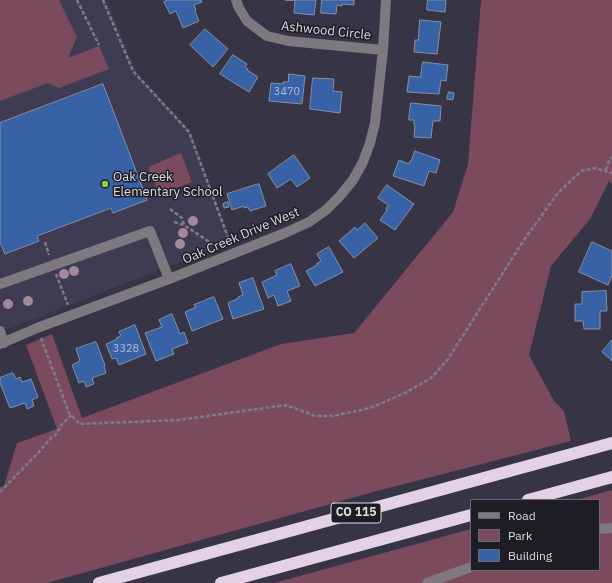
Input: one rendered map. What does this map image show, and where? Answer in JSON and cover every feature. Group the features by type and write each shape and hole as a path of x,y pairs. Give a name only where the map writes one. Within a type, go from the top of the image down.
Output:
{"highway":[{"name":"CO 115","path":"99,583 612,443"},
{"path":"532,499 612,477"},
{"name":"CO 115","path":"221,583 470,516"}],"street":[{"name":"Ashwood Circle","path":"236,0 239,8 247,20 267,36 278,40 383,50"},
{"name":"Oak Creek Drive West","path":"2,343 37,328 169,279 285,233 309,222 326,210 353,180 360,168 370,143 375,123 383,50 386,0"},
{"path":"0,284 150,231 169,279"},
{"path":"0,331 2,343"},
{"path":"600,529 612,528"},
{"path":"427,583 470,567"}],"path":[{"path":"77,0 99,45"},
{"path":"103,0 133,70 189,132 230,243"},
{"path":"606,170 612,157"},
{"path":"37,328 69,413 80,424 179,420 286,405 315,416 333,416 370,408 405,393 431,378 448,359 522,243 557,194 581,171 595,168 612,173"},
{"path":"170,209 182,218 184,225"},
{"path":"174,222 184,225 217,247"},
{"path":"0,492 51,438 55,436 62,424 71,415"}],"shaded area":[{"name":"Oak Creek Elementary School","path":"0,0 107,0 137,73 190,130 232,242 0,332"}],"green space":[{"path":"0,0 59,0 77,37 68,58 99,46 109,69 59,88 48,83 0,101"},
{"path":"481,0 612,0 612,184 609,181 590,219 551,266 529,355 554,401 564,411 571,441 377,491 47,583 0,583 0,487 4,486 17,443 57,429 26,345 52,334 82,418 281,344 354,333 453,212 468,164"},
{"path":"181,153 192,182 159,195 148,167"},
{"path":"612,490 612,583 274,583 470,529 470,571 600,571 600,499 580,499"}],"building":[{"path":"168,0 201,0 202,2 194,5 199,21 183,28 176,11 170,14 164,2"},
{"path":"285,0 316,0 314,15 294,13 295,1"},
{"path":"322,0 354,0 354,5 337,5 336,14 321,13"},
{"path":"428,0 446,0 445,12 427,10"},
{"path":"420,20 441,22 437,54 414,52 415,40 418,40"},
{"path":"205,29 228,49 213,67 190,45"},
{"path":"233,55 247,64 245,67 248,69 247,70 258,77 249,92 220,74"},
{"path":"423,62 448,65 446,81 441,80 439,94 407,92 409,76 420,77"},
{"path":"289,74 305,76 302,104 269,101 271,83 283,84 283,82 288,82"},
{"path":"313,78 334,79 333,91 342,92 340,113 310,109"},
{"path":"103,84 147,200 113,213 111,208 37,236 39,241 5,254 0,242 0,123"},
{"path":"449,92 454,93 453,100 447,99"},
{"path":"411,103 441,106 440,121 433,121 431,138 414,137 414,120 409,120"},
{"path":"415,151 440,160 436,173 429,171 424,186 393,176 399,160 409,164"},
{"path":"294,155 310,178 297,187 291,179 277,188 268,174"},
{"path":"259,184 266,206 250,211 248,207 244,208 244,206 232,210 227,194"},
{"path":"387,185 414,204 395,230 380,220 387,210 388,205 378,198"},
{"path":"228,202 229,207 224,208 223,204"},
{"path":"365,223 378,238 354,258 339,241 355,227 357,230"},
{"path":"592,242 612,251 612,275 608,285 579,272"},
{"path":"329,247 343,272 315,286 306,271 321,261 317,254"},
{"path":"291,264 300,286 287,291 291,301 278,306 274,295 268,298 262,282 277,275 275,271"},
{"path":"253,278 264,309 233,319 228,303 243,295 239,283"},
{"path":"606,291 607,311 600,311 600,329 584,329 583,321 575,321 575,304 582,304 582,292"},
{"path":"214,297 223,319 192,331 185,312 196,307 194,305"},
{"path":"172,314 180,334 184,332 188,343 172,349 174,354 156,361 145,333 162,327 159,320"},
{"path":"135,325 146,354 119,365 116,358 112,359 106,344 121,336 119,332"},
{"path":"612,340 612,361 602,352"},
{"path":"96,342 105,365 106,373 92,378 94,384 86,387 84,381 79,383 72,365 80,361 76,349"},
{"path":"13,373 16,379 20,377 22,382 31,379 38,397 32,400 34,406 27,409 25,403 10,408 0,383 0,378"}],"place":[{"name":"Oak Creek Elementary School","path":"105,184"}]}
